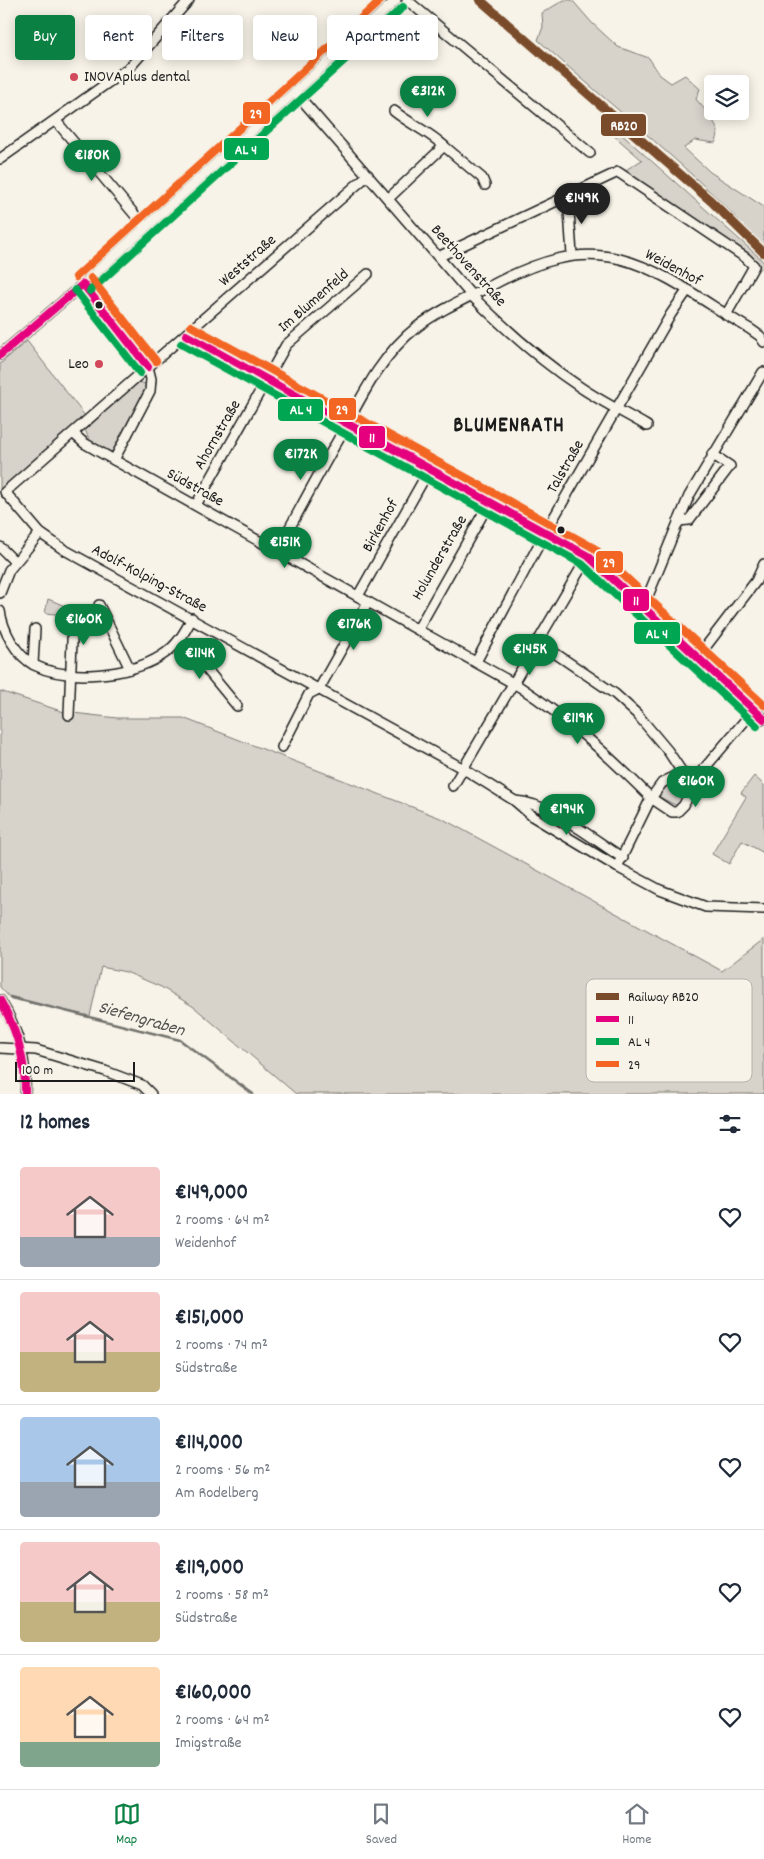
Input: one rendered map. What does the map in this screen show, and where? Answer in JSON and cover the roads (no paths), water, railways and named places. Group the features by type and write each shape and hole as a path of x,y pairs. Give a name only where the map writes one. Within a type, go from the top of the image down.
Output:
{"street":[{"path":"0,159 56,122 130,67 189,0"},
{"path":"0,355 84,284 396,0"},
{"path":"407,0 590,153"},
{"name":"Beethovenstraße","path":"296,93 440,256 472,296 531,351 580,387 647,426"},
{"path":"394,111 408,123 423,129 444,146 482,178 485,185"},
{"path":"56,122 146,227"},
{"path":"388,199 444,146"},
{"path":"440,256 618,172 746,258 754,266 726,315"},
{"name":"Weststraße","path":"5,492 74,434 368,175"},
{"path":"568,196 572,256"},
{"name":"Weidenhof","path":"277,551 346,424 380,366 396,347 416,328 439,312 529,267 572,256 596,255 620,259 646,267 750,328 764,342"},
{"name":"Im Blumenfeld","path":"267,379 290,340 368,274"},
{"path":"84,284 148,367 151,379 150,391 114,460"},
{"name":"Talstraße","path":"476,662 545,533 686,290"},
{"path":"186,336 588,556 764,719"},
{"path":"643,608 678,521 712,454 764,372"},
{"name":"Ahornstraße","path":"196,505 267,379"},
{"name":"Südstraße","path":"74,434 84,443 114,460 512,682 551,708 601,748 651,798 672,812 678,812 684,804 697,777"},
{"path":"678,521 689,520 730,466 712,454"},
{"name":"Birkenhof","path":"358,596 429,470"},
{"name":"Adolf-Kolping-Straße","path":"5,492 40,533 63,549 192,618 462,768 515,801 532,816 617,867 660,890 696,905 715,908 764,908"},
{"name":"Holunderstraße","path":"418,629 489,503"},
{"path":"0,591 9,570 40,533"},
{"path":"0,546 15,562"},
{"path":"453,786 512,682 588,556"},
{"path":"697,658 760,582 764,564"},
{"path":"282,747 309,694 319,689 368,602"},
{"path":"99,605 130,669"},
{"path":"0,612 8,634 18,651 34,664 54,671 71,674 104,674 130,669 161,656 181,638 192,618"},
{"path":"69,714 73,617"},
{"path":"34,664 35,629"},
{"path":"181,638 236,706"},
{"path":"537,641 615,694 637,714 668,751 682,772 689,777 697,777 754,710"},
{"path":"617,867 651,798 662,784 682,772"},
{"name":"Adolf-Kolping-Straße","path":"515,801 529,802 552,812 622,858"},
{"path":"0,1000 14,1026 22,1049 25,1094"},
{"path":"0,1048 36,1050 105,1071 142,1086 151,1094"}],"waterway":[{"name":"Siefengraben","path":"10,997 180,1040 253,1094"}],"rail line":[{"name":"RB20","path":"480,0 711,201 764,253"}],"place":[{"name":"INOVAplus dental","path":"74,77"},
{"name":"Leo","path":"99,364"}],"district":[{"name":"BLUMENRATH","path":"509,427"}]}
